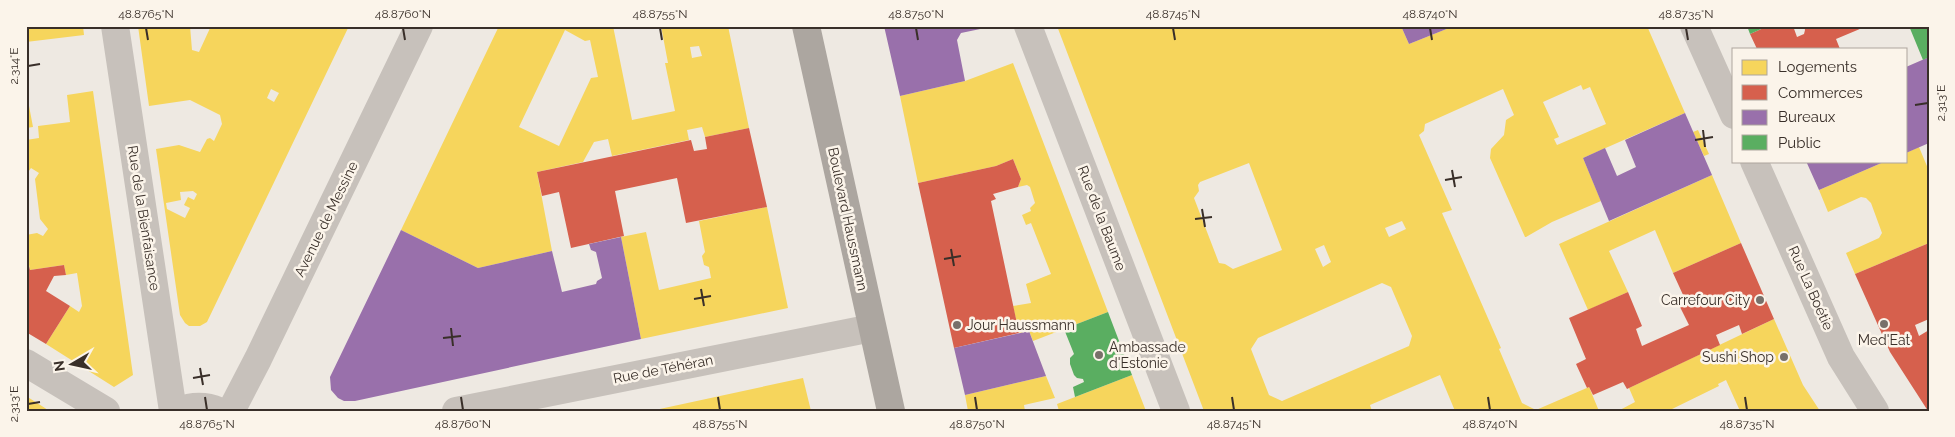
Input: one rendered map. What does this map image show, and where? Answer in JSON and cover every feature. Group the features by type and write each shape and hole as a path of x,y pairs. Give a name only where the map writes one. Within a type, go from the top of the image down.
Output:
{"main road":[{"name":"Boulevard Haussmann","path":"806,26 891,411"}],"street":[{"name":"Rue de la Bienfaisance","path":"115,26 173,411"},
{"name":"Avenue de Messine","path":"231,411 419,26"},
{"name":"Rue de la Baume","path":"1028,26 1176,411"},
{"path":"1694,26 1732,111"},
{"name":"Rue La Boétie","path":"1754,162 1841,357 1876,411"},
{"name":"Rue de Téhéran","path":"456,411 872,328"},
{"path":"26,364 106,411"},
{"path":"179,411 191,406 204,406 219,411"}],"building: Logements":[{"path":"26,26 83,26 84,35 26,42"},
{"path":"138,26 190,26 192,50 199,52 211,26 349,26 207,322 200,326 189,326 180,315 156,149 179,145 200,152 207,139 210,138 214,141 222,124 220,115 190,100 149,106","holes":["271,89 279,93 274,102 267,98","193,191 197,194 194,200 188,197 184,205 190,208 185,218 167,209 166,203 181,200 180,192"]},
{"path":"499,26 613,26 632,120 675,111 665,63 668,63 661,26 728,26 749,128 705,137 702,127 687,130 689,140 612,156 608,139 594,142 583,162 537,172 552,251 478,268 401,230","holes":["565,30 585,41 590,40 598,77 591,78 559,146 519,127","699,46 702,56 692,58 690,47"]},
{"path":"1057,26 1401,26 1409,44 1454,26 1647,26 1685,113 1583,158 1601,201 1552,222 1526,237 1490,158 1491,149 1504,135 1506,120 1514,115 1503,89 1425,124 1424,131 1419,135 1452,210 1442,213 1501,348 1499,349 1522,403 1536,410 1589,387 1599,411 1455,411 1440,375 1370,405 1372,411 1204,411","holes":["1581,85 1583,90 1590,87 1606,124 1557,145 1554,139 1559,137 1543,102","1249,163 1282,250 1233,269 1219,263 1194,198 1199,191 1198,185 1200,182","1402,221 1406,229 1389,237 1385,228","1324,245 1331,262 1323,267 1315,249","1382,283 1391,287 1412,336 1409,346 1282,401 1269,395 1251,349 1258,338"]},
{"path":"1013,63 1108,312 1033,341 1029,331 1019,333 1013,306 1031,303 1026,284 1051,274 1031,223 1026,225 1022,215 1031,211 1030,208 1035,203 1030,187 1027,185 1018,187 1021,179 1013,159 996,166 918,183 900,96 965,81"},
{"path":"26,90 33,127 26,128"},
{"path":"93,91 133,375 114,387 46,344 70,306 79,312 82,306 77,273 66,275 64,265 30,270 26,249 26,235 37,233 43,236 48,229 40,219 35,179 39,173 31,168 26,175 26,140 39,138 38,126 70,122 67,95"},
{"path":"1698,130 1709,154 1704,156 1693,132"},
{"path":"1919,147 1929,171 1929,243 1855,274 1846,253 1879,238 1882,233 1871,203 1866,198 1861,197 1828,212 1819,190 1884,162 1908,162 1908,152"},
{"path":"1712,175 1741,243 1673,273 1655,230 1609,251 1628,292 1588,310 1559,244"},
{"path":"767,207 788,308 641,339 621,237 646,232 659,290 711,278 709,267 704,265 702,256 705,252 699,221"},
{"path":"1774,319 1803,385 1820,411 1740,411 1726,380 1718,384 1719,386 1668,411 1618,411 1635,402 1629,388"},
{"path":"1132,375 1146,411 1059,411 1057,404"},
{"path":"1046,376 1055,398 1024,405 1025,411 968,411 965,395"},
{"path":"803,378 811,411 655,411 655,410"},
{"path":"26,396 45,408 49,411 26,411"}],"building: Commerces":[{"path":"1768,26 1793,26 1797,37 1804,34 1804,26 1867,26 1836,39 1840,48 1757,48 1750,34"},
{"path":"749,128 767,207 686,223 677,178 615,191 624,236 571,248 559,192 542,196 537,172 691,140 694,151 707,149 705,137"},
{"path":"1013,159 1021,179 1018,187 993,194 996,199 991,201 1019,333 954,348 918,183 996,166"},
{"path":"1741,243 1774,319 1742,334 1739,325 1716,335 1720,345 1627,389 1623,382 1593,395 1589,387 1587,388 1576,364 1586,359 1569,318 1628,292 1642,326 1636,329 1642,346 1689,325 1677,301 1684,297 1673,273"},
{"path":"1929,243 1929,319 1915,325 1919,336 1929,330 1928,411 1890,352 1855,274"},
{"path":"26,255 30,270 64,265 66,275 54,276 46,291 70,306 46,344 26,332"}],"building: Bureaux":[{"path":"884,26 990,27 961,33 957,40 965,81 900,96"},
{"path":"1401,26 1454,26 1409,44"},
{"path":"1929,57 1929,143 1908,152 1908,66"},
{"path":"1685,113 1712,175 1609,221 1583,158 1605,148 1617,176 1636,167 1625,140"},
{"path":"1806,162 1884,162 1819,190"},
{"path":"401,230 478,268 552,251 562,292 596,284 602,278 596,252 591,250 589,244 621,237 641,339 355,401 344,401 338,398 331,390 330,377"},
{"path":"1029,331 1046,376 965,395 954,348"}],"building: Public":[{"path":"1747,26 1768,26 1750,34"},
{"path":"1909,26 1929,26 1929,57 1923,60"},
{"name":"Ambassade d'Estonie","path":"1108,312 1132,375 1075,397 1073,387 1084,382 1083,379 1077,378 1074,375 1070,358 1074,354 1064,329"}],"place":[{"name":"Carrefour City","path":"1760,300"},
{"name":"Med'Eat","path":"1884,324"},
{"name":"Jour Haussmann","path":"957,325"},
{"name":"Ambassade d'Estonie","path":"1099,355"},
{"name":"Sushi Shop","path":"1784,357"}]}
